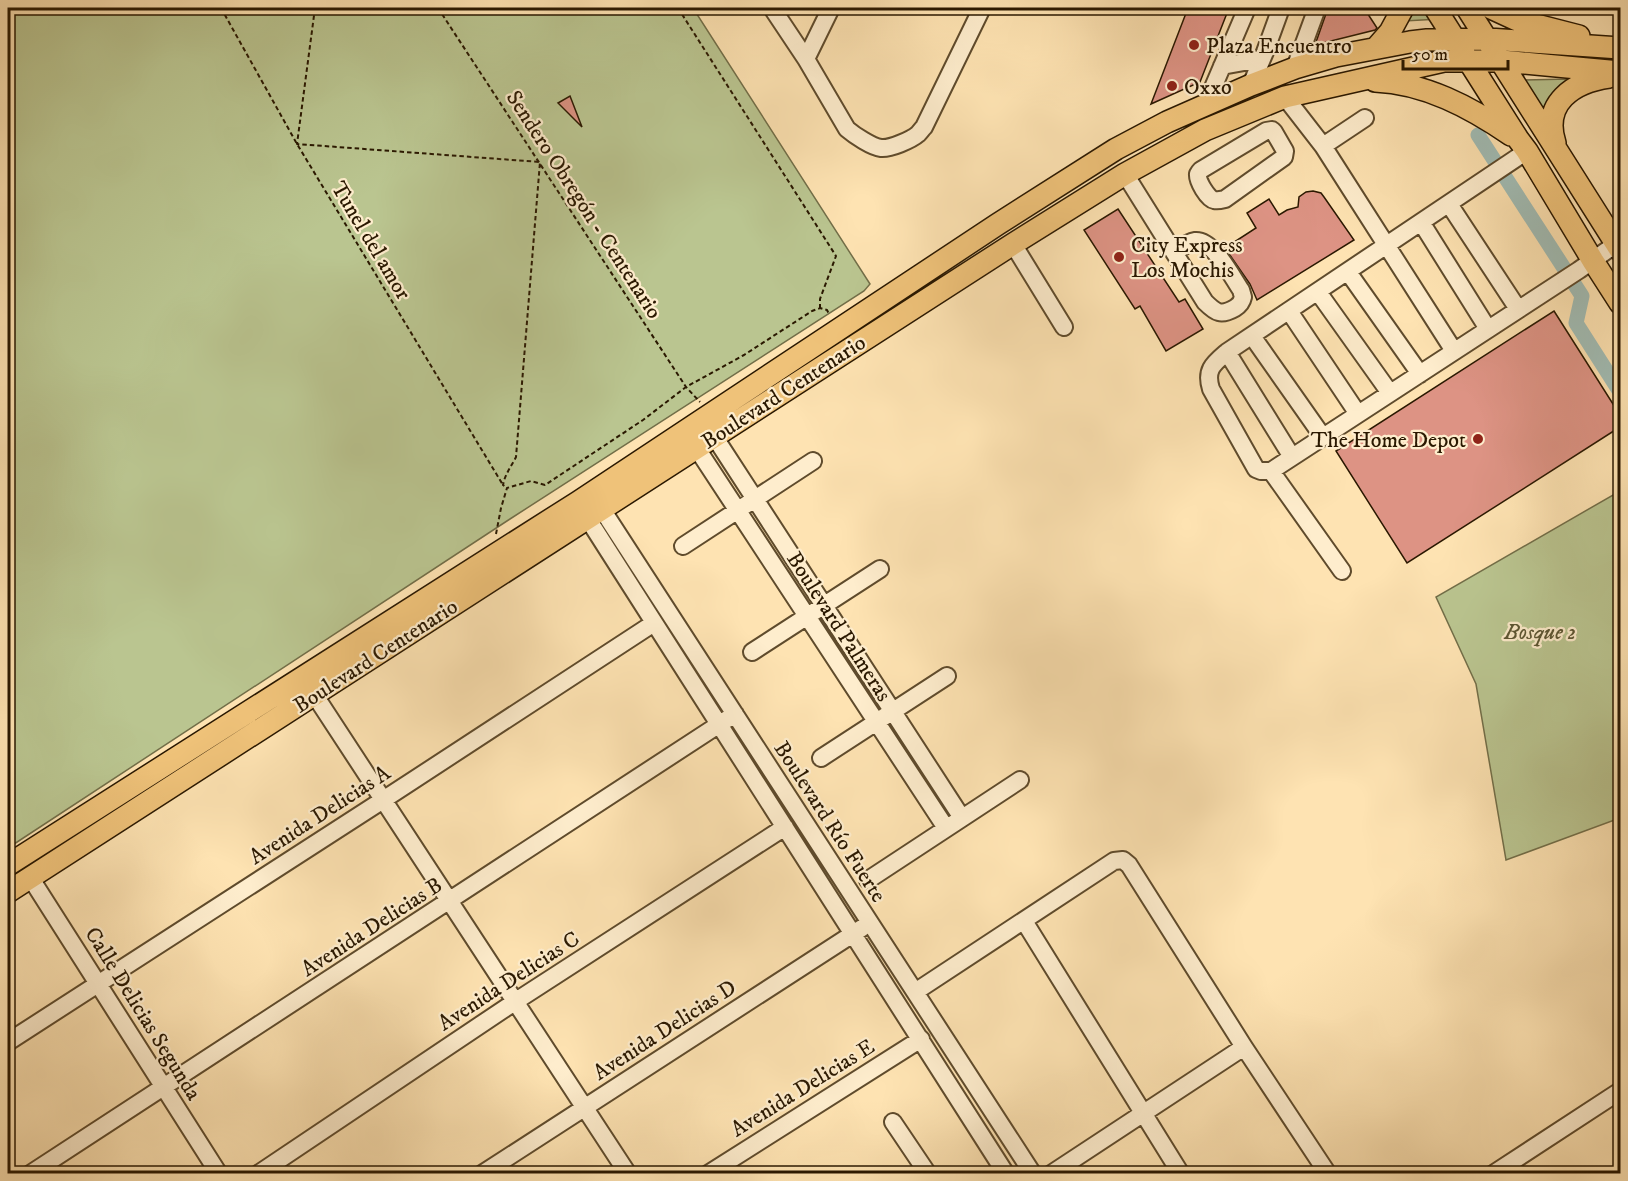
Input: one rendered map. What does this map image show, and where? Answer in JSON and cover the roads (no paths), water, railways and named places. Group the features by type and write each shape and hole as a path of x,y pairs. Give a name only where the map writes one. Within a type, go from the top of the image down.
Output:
{"main road":[{"path":"1376,48 1390,32 1403,8"},
{"path":"1435,8 1470,61 1586,265 1620,303"},
{"path":"1467,8 1618,247"},
{"path":"1491,8 1517,20 1620,47"},
{"name":"Boulevard Centenario","path":"8,866 503,549 696,447 711,426 838,329 1116,149 1167,122 1295,68 1336,56 1376,48 1426,40 1488,39 1620,47"},
{"name":"Boulevard Centenario","path":"8,892 314,694 590,505 711,426 1125,174 1205,130 1285,97 1434,62 1502,61 1620,74"},
{"path":"1561,158 1552,128 1558,104 1574,88 1584,82 1620,74"},
{"path":"1356,80 1392,82 1427,91 1456,102 1485,118 1520,150"},
{"path":"998,224 1010,246"}],"street":[{"path":"772,8 806,59 847,129 876,147 883,148 917,134 924,126 982,8"},
{"path":"806,59 831,8"},
{"path":"1206,104 1247,8"},
{"path":"1251,85 1281,8"},
{"path":"1295,68 1317,8"},
{"path":"1222,66 1261,59"},
{"path":"1285,97 1323,146 1454,351"},
{"path":"1250,111 1266,131"},
{"path":"1323,146 1365,118"},
{"path":"1266,131 1274,132 1285,155 1225,199 1211,200 1198,179 1199,172 1266,131"},
{"path":"1520,150 1449,204 1227,352 1215,363 1208,376 1211,389 1256,469 1271,471 1586,265 1618,247"},
{"path":"1125,174 1174,253 1205,302 1219,312 1226,312 1239,306 1243,297 1241,290 1211,246 1193,241 1174,253"},
{"path":"1449,204 1518,309"},
{"path":"1421,222 1488,329"},
{"path":"1010,246 1064,327"},
{"path":"1348,272 1420,374"},
{"path":"1318,292 1390,393"},
{"path":"1289,311 1358,414"},
{"path":"1252,336 1323,437"},
{"path":"1227,352 1292,457"},
{"name":"Boulevard Palmeras","path":"711,426 755,499 962,818"},
{"name":"Boulevard Palmeras","path":"696,447 946,828"},
{"path":"683,546 813,461"},
{"path":"1271,471 1342,571"},
{"name":"Boulevard Río Fuerte","path":"590,505 654,622 1006,1173"},
{"name":"Boulevard Río Fuerte","path":"590,505 735,714 1033,1173"},
{"path":"752,652 880,569"},
{"name":"Avenida Delicias A","path":"8,1042 654,622"},
{"path":"821,758 947,676"},
{"path":"314,694 628,1173"},
{"name":"Avenida Delicias B","path":"30,1173 164,1088 735,714"},
{"path":"868,880 1020,780"},
{"name":"Avenida Delicias C","path":"258,1173 516,1001 785,827"},
{"path":"915,992 1114,861 1123,861 1129,865 1244,1047 1328,1173"},
{"name":"Calle Delicias Segunda","path":"30,877 219,1173"},
{"path":"1024,921 1181,1173"},
{"name":"Avenida Delicias D","path":"483,1173 870,922"},
{"name":"Avenida Delicias E","path":"708,1173 921,1039"},
{"path":"1051,1173 1244,1047"},
{"path":"1493,1173 1620,1090"},
{"path":"893,1122 928,1173"}],"waterway":[{"path":"1478,135 1582,296 1576,323 1620,392"}],"place":[{"name":"Plaza Encuentro","path":"1194,45"},
{"name":"Oxxo","path":"1172,86"},
{"name":"City Express Los Mochis","path":"1119,257"},
{"name":"The Home Depot","path":"1478,439"}],"park label":[{"name":"Bosque 2","path":"1540,631"}]}
